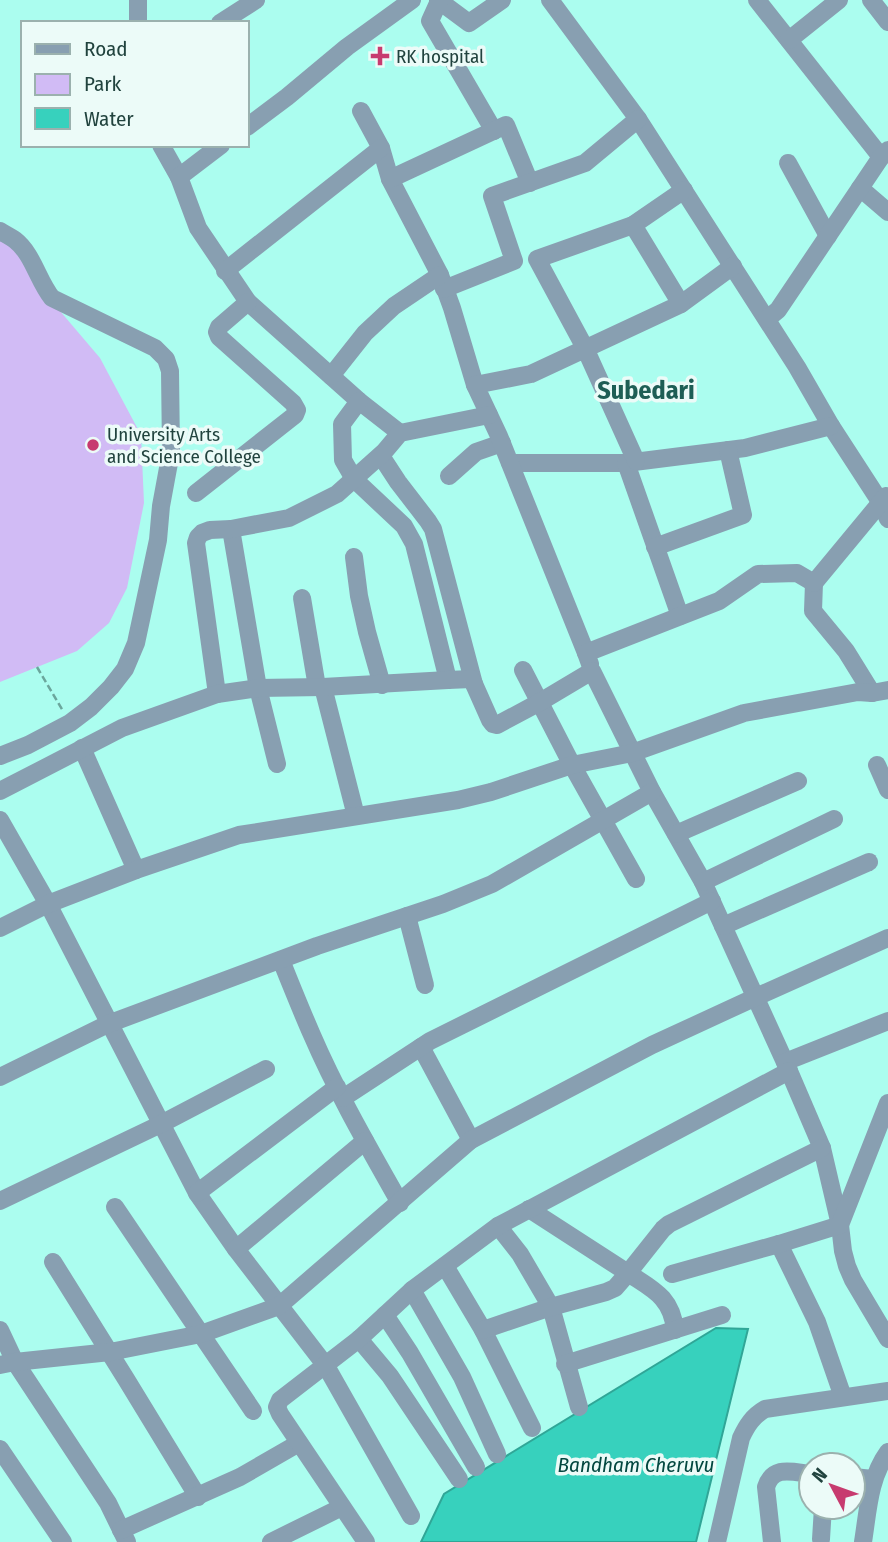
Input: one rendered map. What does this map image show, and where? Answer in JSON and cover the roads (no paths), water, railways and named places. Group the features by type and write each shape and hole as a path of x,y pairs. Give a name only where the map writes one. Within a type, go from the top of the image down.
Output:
{"street":[{"path":"138,0 138,21"},
{"path":"223,21 256,0"},
{"path":"248,126 347,47 412,0"},
{"path":"494,131 430,21 439,0 469,23 502,0"},
{"path":"550,0 638,119 767,319 831,426 886,505 814,583 813,611 880,692"},
{"path":"757,0 885,153 778,310 767,319"},
{"path":"789,40 839,0"},
{"path":"871,0 888,22"},
{"path":"361,111 381,148 390,179 442,282 475,385 502,443 592,671 652,792 703,882 787,1066 822,1148 847,1266 886,1331"},
{"path":"331,376 365,333 394,306 442,282 514,261 492,196 585,163 638,119"},
{"path":"390,179 506,125 530,183"},
{"path":"162,147 179,177 198,228 248,302 359,401 400,433"},
{"path":"179,177 218,147"},
{"path":"225,271 381,148"},
{"path":"788,163 828,236"},
{"path":"860,188 888,212"},
{"path":"680,616 655,547 631,462 585,348 537,259 632,225 684,190"},
{"path":"632,225 681,304"},
{"path":"0,231 16,241 27,253 44,288 52,298 155,348 166,359 170,371 171,452 158,540 136,643 125,669 91,707 70,723 0,756"},
{"path":"475,385 531,374 681,304 733,266"},
{"path":"196,493 295,415 297,410 293,403 219,337 219,327 248,302"},
{"path":"359,401 342,424 343,460 354,479 408,531 414,544 448,681"},
{"path":"217,694 196,543 198,537 210,530 231,529 289,518 337,494 381,456 400,433 489,415"},
{"path":"510,463 631,462 745,448 831,426"},
{"path":"449,476 476,452 502,443"},
{"path":"655,547 743,515 727,450"},
{"path":"381,456 433,529 474,684"},
{"path":"231,529 258,688 278,764"},
{"path":"354,557 359,596 382,685"},
{"path":"586,653 719,601 758,574 797,573 814,583"},
{"path":"302,598 320,687 356,816"},
{"path":"523,670 636,879"},
{"path":"0,791 122,728 217,694 258,688 382,685 465,678 471,679 474,684 492,724 502,723 592,671"},
{"path":"0,928 48,904 239,835 458,800 572,765 632,753 744,713 858,692 880,692"},
{"path":"82,748 136,870"},
{"path":"877,765 888,790"},
{"path":"676,834 798,781"},
{"path":"0,1077 108,1024 492,884 652,792"},
{"path":"703,882 834,819"},
{"path":"0,820 48,904 197,1193 236,1249 326,1366 411,1516"},
{"path":"723,926 870,862"},
{"path":"197,1193 340,1093 430,1041 712,901"},
{"path":"407,916 425,985"},
{"path":"7,1363 110,1352 201,1334 279,1306 471,1140 652,1045 888,938"},
{"path":"281,960 312,1036 365,1142 400,1203"},
{"path":"366,1542 279,1414 277,1406 286,1395 359,1339 412,1290 498,1226 787,1066 888,1021"},
{"path":"421,1047 471,1140"},
{"path":"0,1202 161,1124 266,1069"},
{"path":"840,1225 888,1103"},
{"path":"236,1249 365,1142"},
{"path":"483,1330 615,1288 669,1224 822,1148"},
{"path":"115,1207 253,1411"},
{"path":"529,1209 663,1297 674,1321 675,1330"},
{"path":"672,1274 840,1225"},
{"path":"498,1226 520,1254 551,1307 579,1407"},
{"path":"779,1244 817,1322 844,1397"},
{"path":"52,1262 198,1497"},
{"path":"445,1266 483,1330 532,1428"},
{"path":"412,1290 462,1377 497,1454"},
{"path":"385,1315 476,1467"},
{"path":"565,1364 722,1315"},
{"path":"0,1330 7,1363 108,1503 124,1536 240,1477 299,1443"},
{"path":"359,1339 390,1376 459,1479"},
{"path":"716,1542 741,1438 756,1414 765,1409 888,1391"},
{"path":"0,1449 63,1542"},
{"path":"863,1542 873,1479 888,1452"},
{"path":"772,1542 766,1488 768,1480 780,1471 797,1473"},
{"path":"867,1478 873,1479"},
{"path":"271,1542 342,1507"},
{"path":"821,1539 822,1521"}],"water":[{"name":"Bandham Cheruvu","path":"716,1328 748,1329 696,1542 421,1542 444,1494"}],"place":[{"name":"RK hospital","path":"380,56"},
{"name":"University Arts and Science College","path":"93,445"}],"district":[{"name":"Subedari","path":"646,390"}]}
